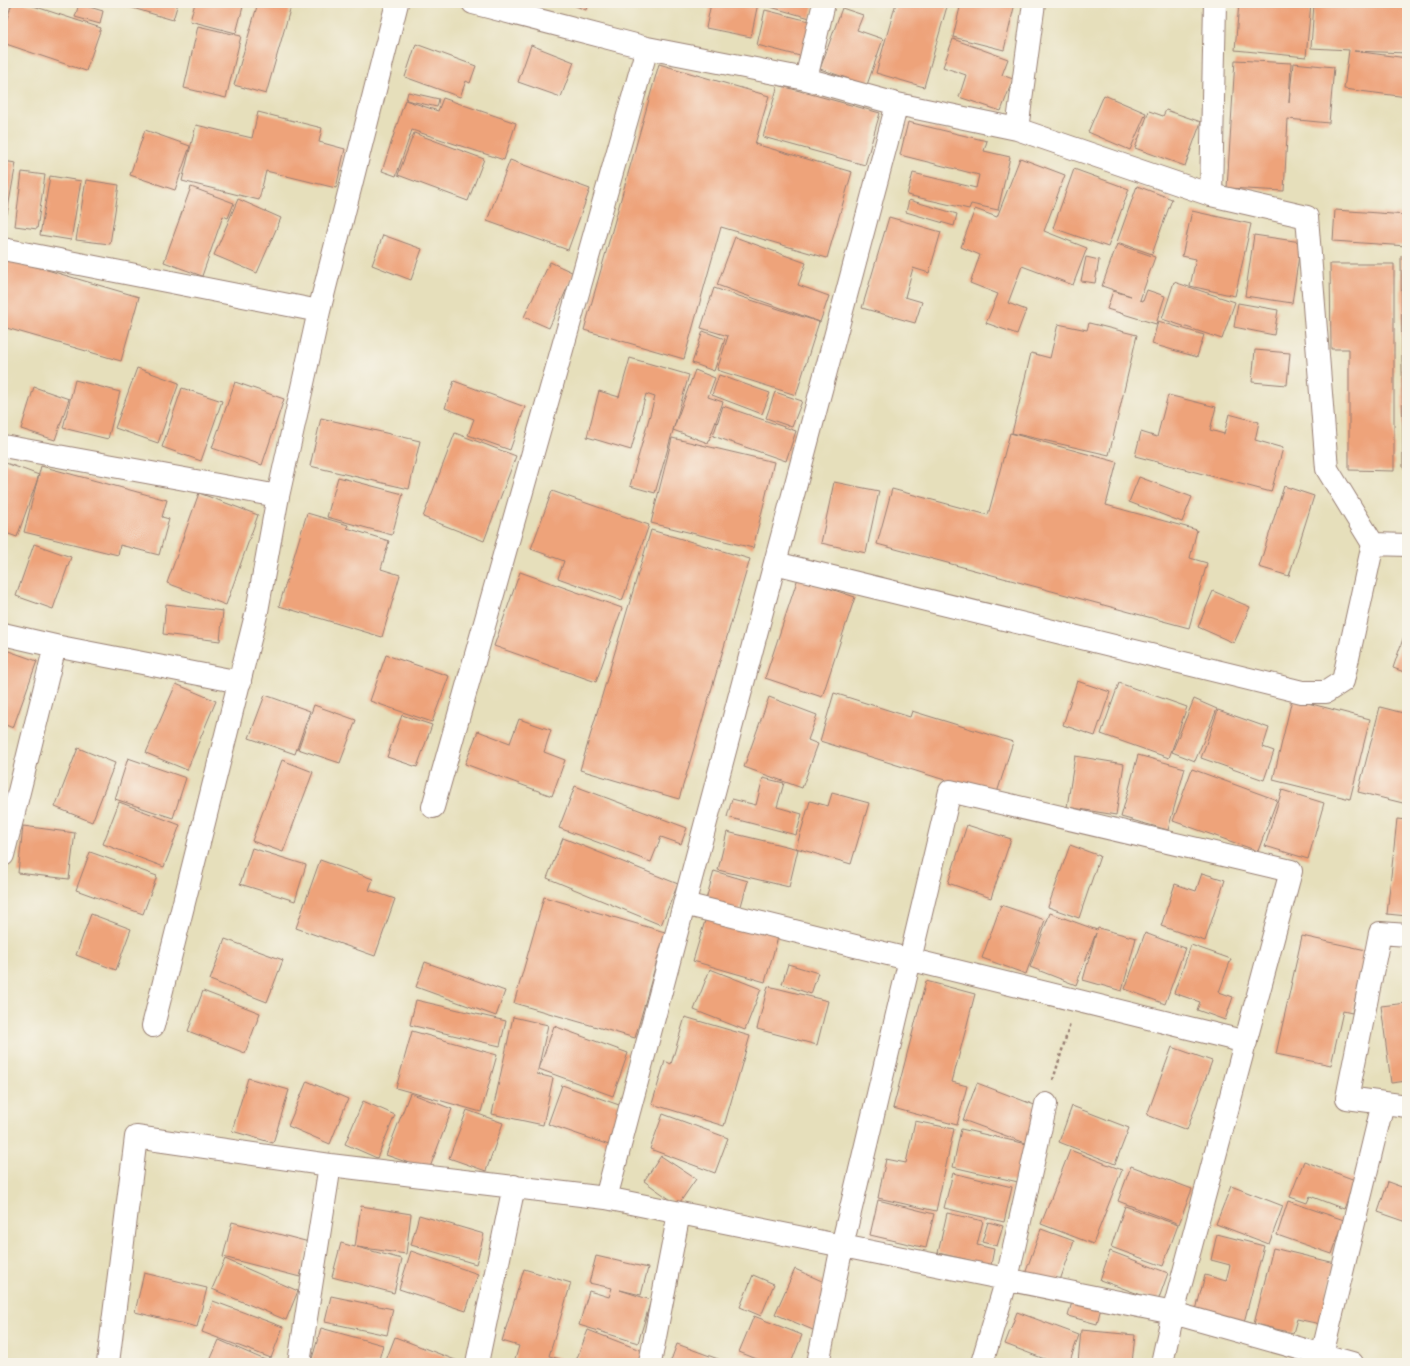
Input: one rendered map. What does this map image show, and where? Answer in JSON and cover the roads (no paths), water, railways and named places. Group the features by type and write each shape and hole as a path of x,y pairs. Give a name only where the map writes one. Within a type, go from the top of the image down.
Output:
{"street":[{"path":"153,1026 257,611 278,496 319,312 397,3"},
{"path":"473,3 507,7 646,48 806,79 897,104 1017,129 1211,195 1307,217 1327,469 1373,544 1343,681 1326,692 1302,692 775,563"},
{"path":"806,79 824,3"},
{"path":"1017,129 1034,3"},
{"path":"1211,195 1215,3"},
{"path":"433,807 646,48"},
{"path":"606,1198 897,104"},
{"path":"3,250 319,312"},
{"path":"3,446 278,496"},
{"path":"1373,544 1407,545"},
{"path":"3,634 55,646 240,682"},
{"path":"3,855 8,816 55,646"},
{"path":"818,1363 842,1246 950,792 1291,872 1162,1363"},
{"path":"684,904 1246,1042"},
{"path":"1407,935 1380,933 1347,1098 1407,1106"},
{"path":"1322,1355 1383,1103"},
{"path":"982,1363 1007,1279 1046,1104"},
{"path":"108,1363 136,1137 330,1165 606,1198 1174,1313 1352,1363"},
{"path":"299,1363 330,1165"},
{"path":"477,1363 514,1186"},
{"path":"650,1363 679,1213"}]}
